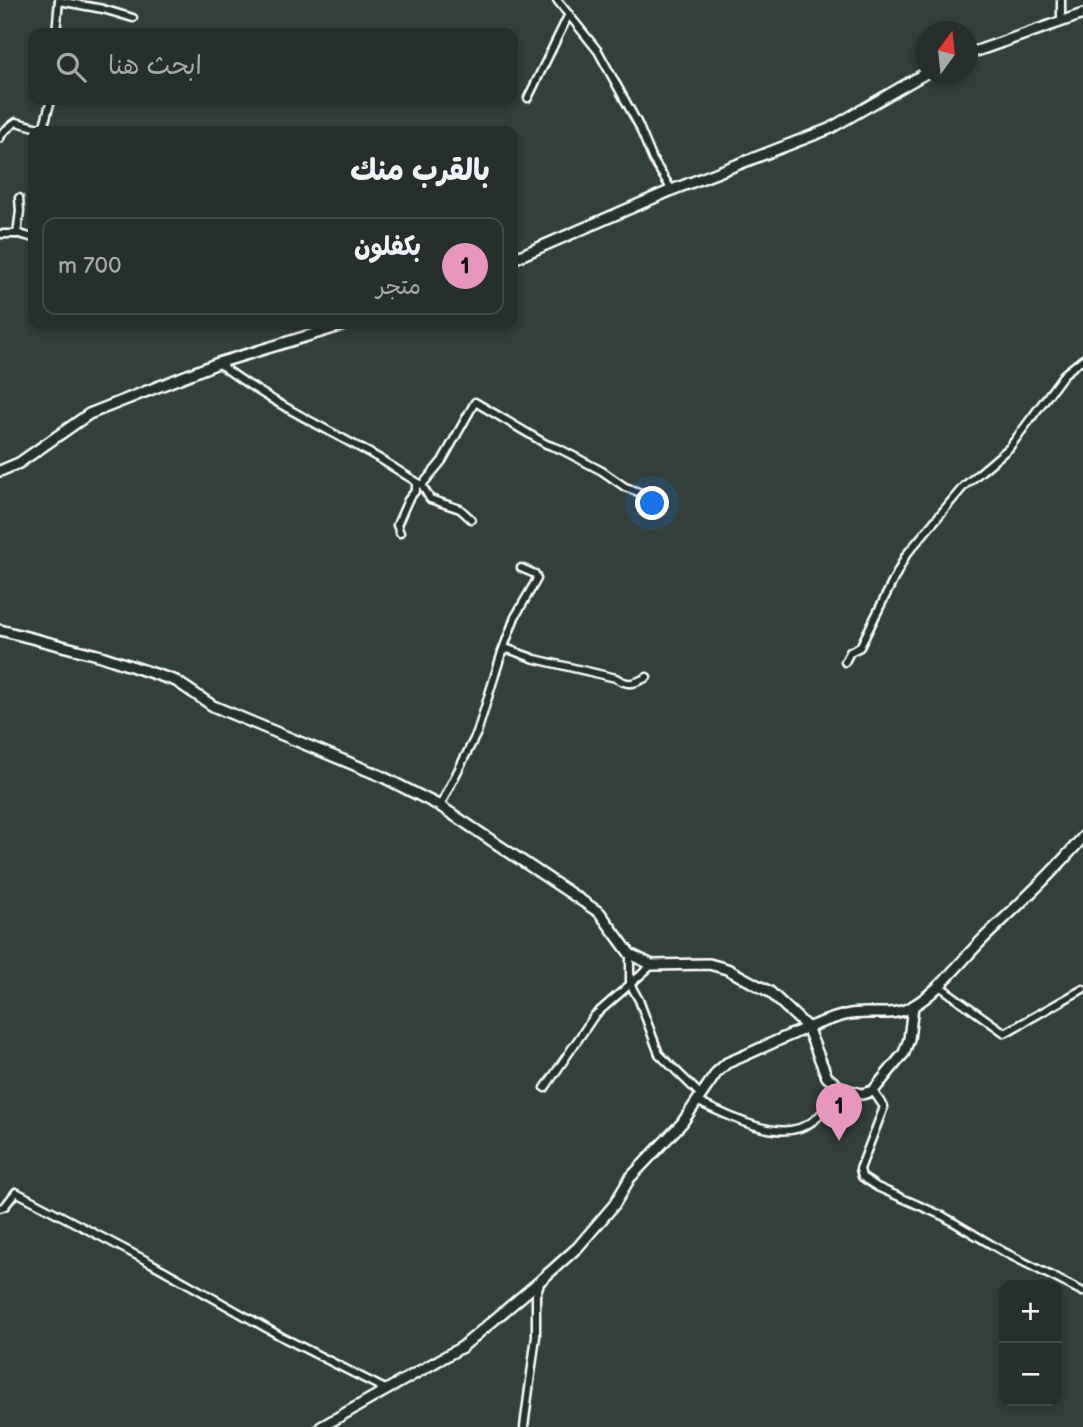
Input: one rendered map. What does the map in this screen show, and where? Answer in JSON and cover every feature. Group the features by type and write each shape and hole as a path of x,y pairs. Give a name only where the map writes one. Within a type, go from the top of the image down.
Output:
{"street":[{"path":"56,28 59,0 133,18"},
{"path":"557,0 598,51 638,124 653,160 672,190"},
{"path":"1060,0 1061,20"},
{"path":"528,98 569,14"},
{"path":"978,50 1083,14"},
{"path":"518,257 672,190 829,129 915,79"},
{"path":"44,126 50,105"},
{"path":"1,134 16,122 31,126"},
{"path":"17,234 19,198"},
{"path":"0,234 28,236"},
{"path":"0,471 19,463 89,414 218,363 326,329"},
{"path":"845,662 850,652 859,648 906,555 964,486 1009,448 1064,374 1083,359"},
{"path":"218,363 317,426 365,450 419,483 430,499 460,509 471,519"},
{"path":"400,533 397,525 408,500 419,483 442,461 475,402 546,444 602,471 625,487 657,499"},
{"path":"440,806 477,733 515,617 537,579 535,574 521,568"},
{"path":"0,630 102,656 176,681 213,706 381,776 440,806 600,913 630,954 652,965 709,964 727,969 769,992 807,1027 827,1077 842,1089 862,1094 873,1091 904,1053 909,1040 913,1006"},
{"path":"502,652 508,649 535,659 616,678 632,685 647,677"},
{"path":"321,1427 461,1347 578,1247 614,1205 630,1178 682,1123 717,1072 727,1063 807,1027 848,1014 895,1013 913,1006 1047,878 1083,837"},
{"path":"630,954 630,984 639,1000 659,1054 700,1098 762,1128 797,1131 810,1124 824,1110 839,1085"},
{"path":"545,1087 594,1016 652,965"},
{"path":"938,985 1005,1033 1083,989"},
{"path":"873,1091 884,1107 860,1169 862,1177 877,1187 943,1216 1004,1252 1083,1292"},
{"path":"0,1208 5,1206 16,1192 151,1263 284,1338 387,1390"},
{"path":"524,1427 536,1336 536,1295 540,1281"}],"place":[{"name":"بكفلون","path":"839,1141"}]}
